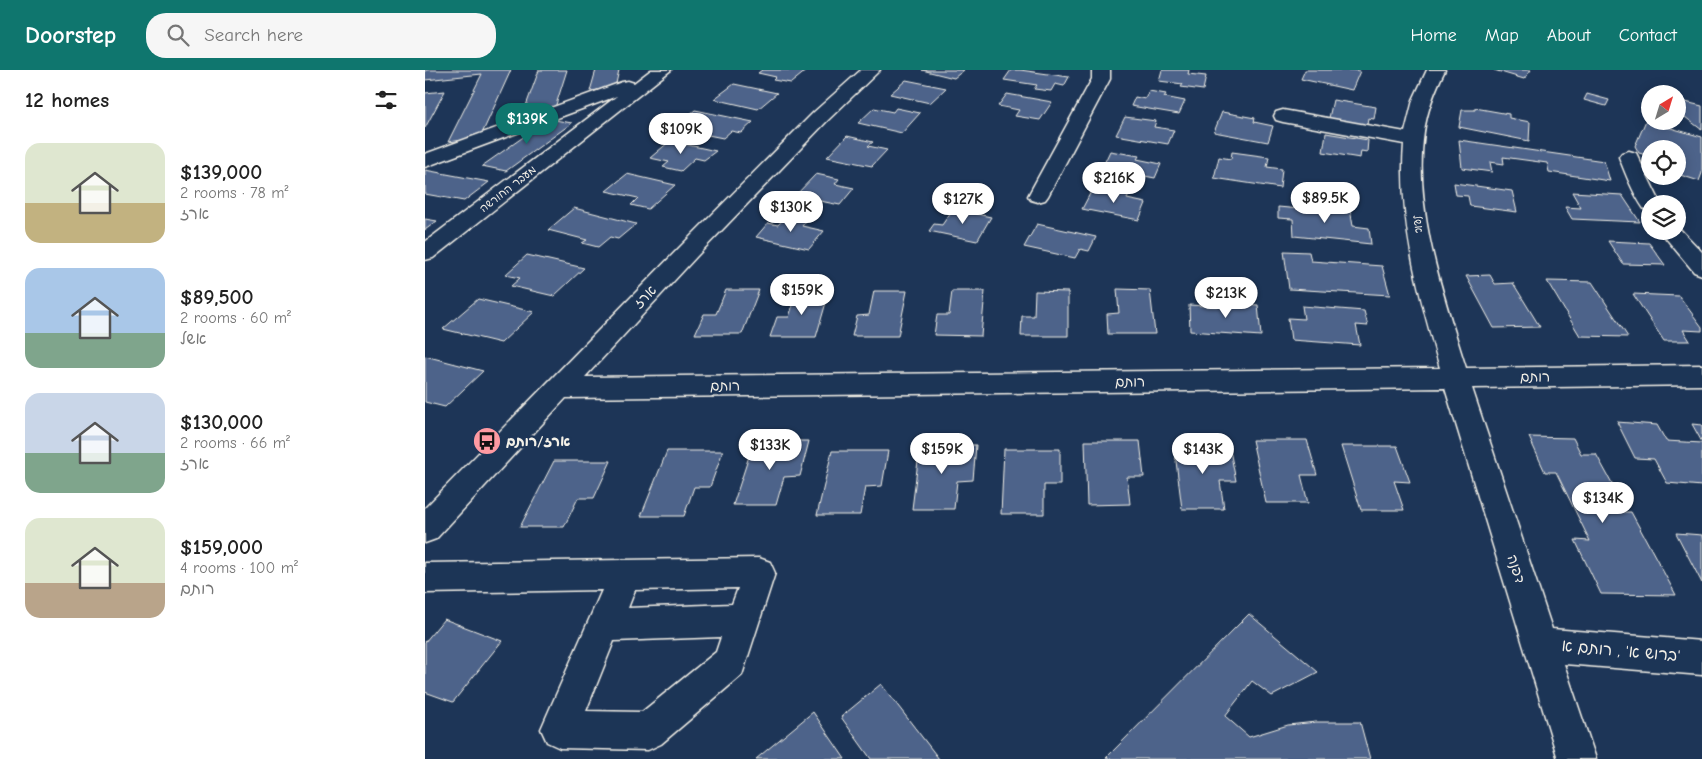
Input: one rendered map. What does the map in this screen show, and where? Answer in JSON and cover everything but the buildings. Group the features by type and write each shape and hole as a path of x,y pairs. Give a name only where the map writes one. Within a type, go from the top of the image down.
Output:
{"street":[{"name":"ארז","path":"425,529 558,388 821,116 871,70"},
{"path":"1038,196 1098,85 1101,78 1101,70"},
{"name":"אשל","path":"1436,70 1422,100 1417,121 1414,181 1419,230 1432,294 1455,379"},
{"path":"425,161 659,73"},
{"name":"מעבר החורשה","path":"425,253 659,73"},
{"path":"1283,116 1415,140"},
{"path":"1629,157 1646,195"},
{"path":"1679,240 1702,268"},
{"name":"רותם","path":"558,388 1702,375"},
{"name":"דפנה","path":"1455,379 1577,759"},
{"path":"425,578 625,575 759,574 730,663 648,731 560,730 625,575"},
{"path":"604,626 744,620"},
{"name":"ברוש א' , רותם א'","path":"1540,645 1702,658"}],"place":[{"name":"ארז/רותם","path":"487,441"}]}
